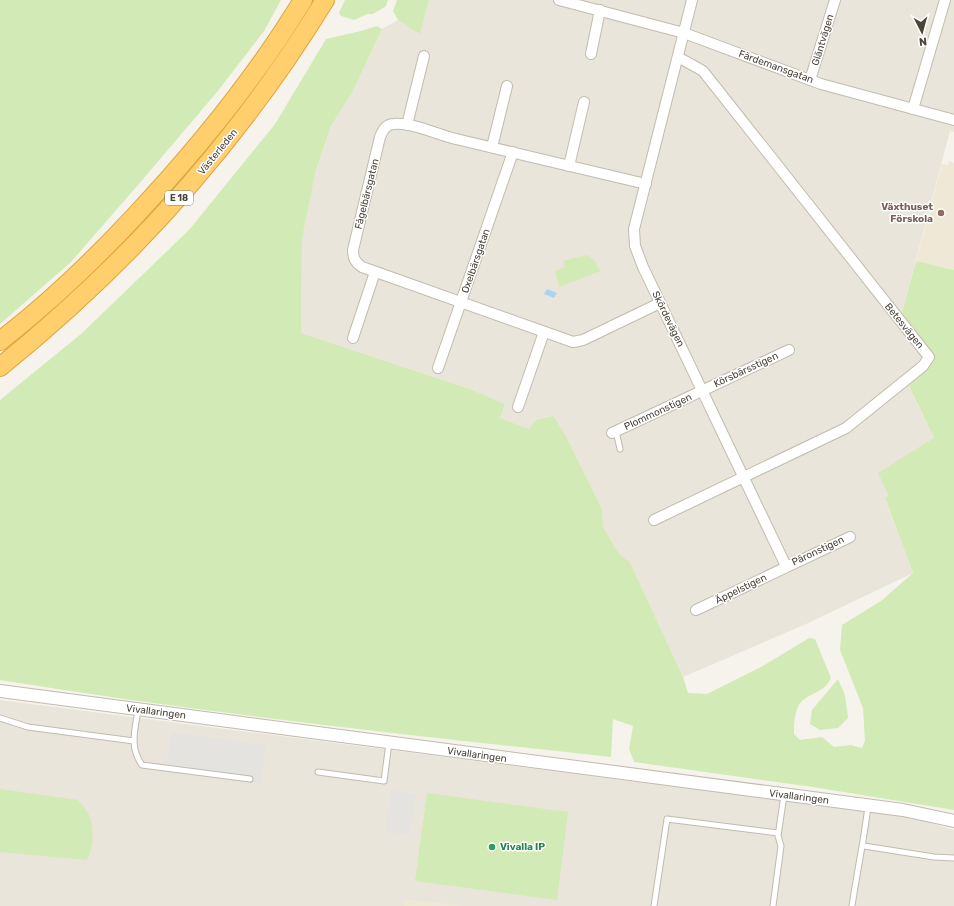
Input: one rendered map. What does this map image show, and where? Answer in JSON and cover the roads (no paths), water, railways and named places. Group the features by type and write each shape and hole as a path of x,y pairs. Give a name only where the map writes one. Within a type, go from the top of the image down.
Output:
{"highway":[{"name":"Västerleden","path":"0,342 71,280 154,197 238,94 303,0"},
{"name":"Västerleden","path":"0,367 46,329 112,269 193,183 262,95 300,41 325,0"}],"street":[{"name":"Färdemansgatan","path":"560,0 684,33 810,80 954,120"},
{"name":"Skördevägen","path":"692,0 634,229 634,246 786,566"},
{"name":"Gläntvägen","path":"810,80 835,0"},
{"path":"913,109 945,0"},
{"path":"591,54 600,10"},
{"path":"407,125 424,56"},
{"name":"Betesvägen","path":"654,520 846,428 923,366 928,357 703,71 692,63 678,57"},
{"path":"492,147 507,86"},
{"path":"569,166 584,102"},
{"name":"Fågelbärsgatan","path":"646,184 407,125 388,125 384,129 353,250 353,257 356,263 362,268 544,332 577,342 660,303"},
{"name":"Oxelbärsgatan","path":"438,368 462,303 513,152"},
{"path":"353,338 375,272"},
{"path":"518,407 544,332"},
{"name":"Körsbärsstigen","path":"702,390 789,350"},
{"name":"Plommonstigen","path":"614,432 702,390"},
{"name":"Päronstigen","path":"786,566 850,536"},
{"name":"Äppelstigen","path":"696,610 786,566"},
{"name":"Vivallaringen","path":"0,691 868,806 926,814 954,821"}],"lane":[{"path":"614,432 620,449"},
{"path":"138,710 134,741 135,755 142,765 250,779"},
{"path":"0,718 28,727 134,741"},
{"path":"318,772 384,781 389,743"},
{"path":"773,906 781,846 778,833 784,795"},
{"path":"852,906 858,861 864,846 868,806"},
{"path":"654,906 667,819 778,833"},
{"path":"864,846 934,857 954,858"}],"water":[{"path":"547,289 557,293 554,298 544,294"}],"place":[{"name":"Växthuset Förskola","path":"941,213"},
{"name":"Vivalla IP","path":"492,847"}]}
